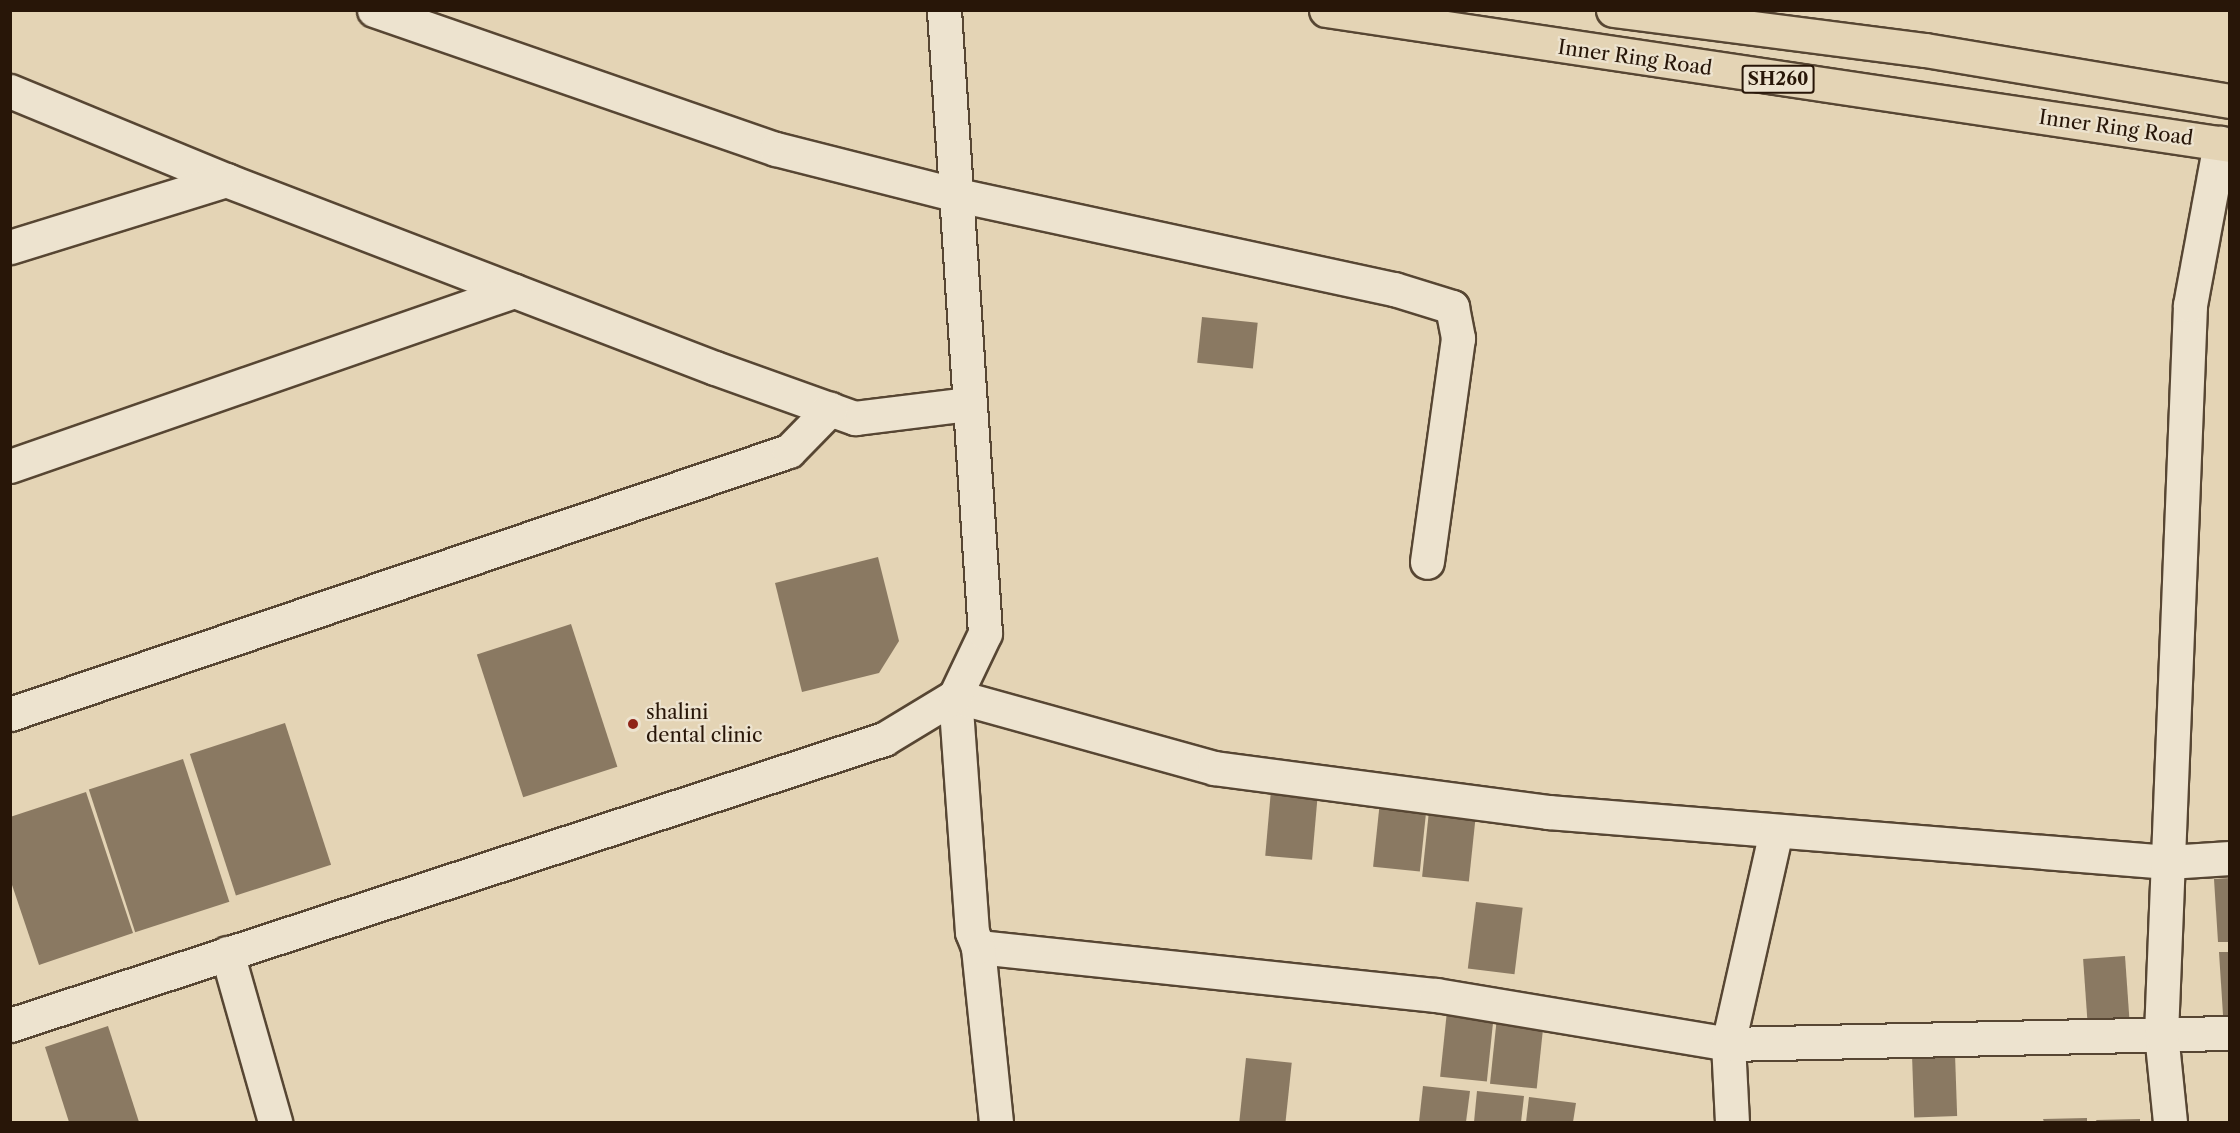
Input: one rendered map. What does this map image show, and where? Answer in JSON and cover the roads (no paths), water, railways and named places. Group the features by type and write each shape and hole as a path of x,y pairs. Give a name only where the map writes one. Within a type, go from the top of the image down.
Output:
{"highway":[{"name":"Inner Ring Road","path":"1326,10 2225,144"},
{"path":"1613,10 1925,50 2229,101"}],"street":[{"path":"374,10 776,149 958,195 1394,289 1452,307 1458,338 1427,562"},
{"path":"944,10 958,195 969,404 985,633 955,696 972,932 978,947 997,1122"},
{"path":"10,91 226,180 514,291 855,418 969,404"},
{"path":"2170,1122 2161,1034 2190,305 2225,144"},
{"path":"10,248 226,180"},
{"path":"10,466 514,291"},
{"path":"10,714 789,451 830,409"},
{"path":"10,1025 884,739 955,696 1214,768 1548,812 2168,862 2229,858"},
{"path":"1732,1122 1728,1044 1776,831"},
{"path":"978,947 1436,995 1728,1044 2079,1039 2229,1033"},
{"path":"227,953 275,1122"}],"place":[{"name":"shalini dental clinic","path":"633,724"}]}
